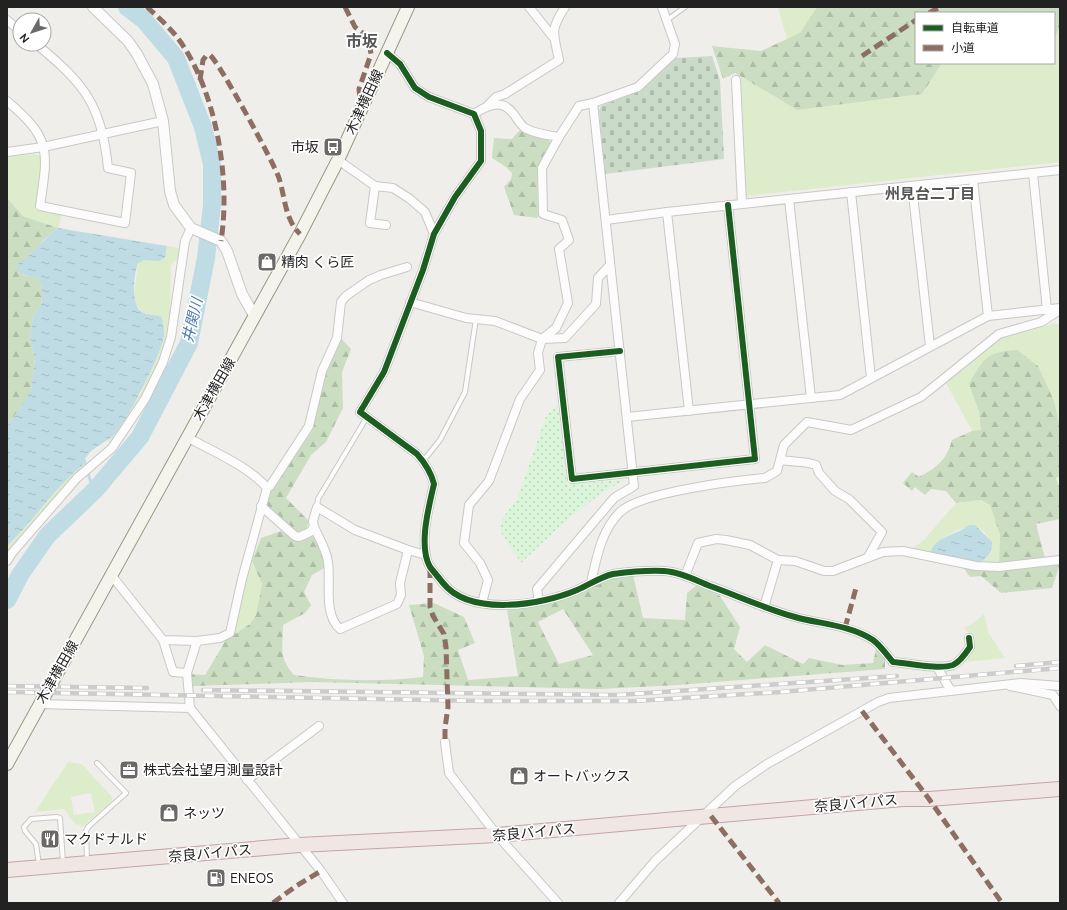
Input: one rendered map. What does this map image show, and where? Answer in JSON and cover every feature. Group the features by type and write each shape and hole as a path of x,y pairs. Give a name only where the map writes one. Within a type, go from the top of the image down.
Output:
{"highway":[{"name":"奈良バイパス","path":"7,870 300,845 497,835 903,799 1060,789"}],"main road":[{"name":"木津横田線","path":"7,764 39,704 112,576 187,437 255,317 338,160 408,7"}],"street":[{"path":"93,7 118,29 137,54 153,84 163,121 170,191 178,212 195,229 222,241 242,294 255,317"},
{"path":"529,7 553,37"},
{"path":"474,114 488,105 496,97 505,94 559,60 553,37 553,27 565,7"},
{"path":"482,603 488,580 480,563 464,543 469,505 489,481 520,399 540,370 538,353 542,339 556,328 568,302 559,249 570,240 562,220 543,214 542,168 559,137 580,106 638,87 672,54 675,44 662,7"},
{"path":"7,101 33,124 43,147 46,161 40,206 125,223 131,173 108,168 103,134 97,112 82,87 45,52"},
{"path":"387,53 400,64 415,88 429,97 474,114"},
{"path":"736,80 742,204"},
{"path":"539,601 537,590 614,498 634,486 593,103"},
{"path":"488,105 494,104 506,107 526,129 559,137"},
{"path":"474,114 482,137 481,162 455,196 434,234 384,372 360,412 423,461 432,476 434,484 425,531 426,555 430,566 447,588 456,596 500,606 539,601 577,590 591,582 612,574 664,571 685,576 764,607 795,617 845,628 873,640 894,662 937,667 953,665 962,658 970,647 969,638"},
{"path":"7,152 43,147 163,121"},
{"path":"338,160 375,186 393,188 410,199 425,212 434,234"},
{"path":"606,220 728,205 1060,170"},
{"path":"1033,173 1047,310"},
{"path":"973,180 988,316"},
{"path":"375,186 370,223 386,225"},
{"path":"912,186 930,346"},
{"path":"850,192 871,378"},
{"path":"788,199 811,398"},
{"path":"620,351 558,357 572,479 755,460 728,205"},
{"path":"667,212 689,411"},
{"path":"7,561 12,553 87,469 112,448 128,427 145,399 163,362 171,337 185,241 195,229"},
{"path":"410,302 466,318 495,321 542,339 565,338 596,304 598,278 610,266"},
{"path":"163,640 197,641 220,638 230,633 266,488 270,486 310,426 322,371 337,338 341,302 346,296 369,280 407,268"},
{"path":"627,417 840,395 988,316 1060,309"},
{"path":"591,582 605,534 622,511 654,496 765,478 777,471 784,445 807,422 851,430 921,397 999,334 1041,322 1060,309"},
{"path":"187,437 261,481 266,488"},
{"path":"781,460 798,463 809,462 816,465 819,473 836,491 849,499 882,532 868,557"},
{"path":"261,506 295,536 304,536 314,527"},
{"path":"408,550 400,583 401,595 397,604 340,630 335,625 329,606 328,562 312,521 318,507 355,530 408,550 426,555"},
{"path":"685,576 698,544 716,539 750,545 778,560 794,560 824,571 833,571 883,552 903,551 950,562 976,566 999,566 1060,560"},
{"path":"764,607 778,560"},
{"path":"112,576 163,640 173,672 187,673"},
{"path":"197,641 187,673 190,708 300,845 343,903"},
{"path":"937,667 951,691"},
{"path":"619,903 655,861 699,818 735,786 767,764 878,702 889,698 1009,685 1035,683 1060,686"},
{"path":"1009,685 1053,695 1060,706"},
{"path":"39,704 190,708"},
{"path":"247,780 319,726"},
{"path":"445,742 449,773 497,835 558,903"}],"lane":[{"path":"667,21 685,7"},
{"path":"423,461 440,440 466,392 476,318"},
{"path":"318,507 318,499 367,417"},
{"path":"87,862 86,831 88,827 126,793 97,763"},
{"path":"39,867 36,844 25,831 24,827 31,819 60,818 63,865"}],"green space":[{"path":"778,7 817,7 800,33 787,40"},
{"path":"817,7 1060,7 1060,27 1055,36 1055,12 915,12 915,64 941,64 922,94 797,110 735,73 723,79 712,46 761,51 800,33"},
{"path":"1060,27 1060,162 746,196 741,77 797,110 922,94 941,64 1055,64 1055,36"},
{"path":"712,56 720,80 724,159 605,174 599,111 601,106 640,91 675,58"},
{"path":"519,131 549,140 551,145 537,167 538,218 514,215 504,187 511,179 512,173 492,158 494,138 512,139"},
{"path":"35,154 41,157 41,164 35,210 62,215 58,228 23,216 7,198 7,157"},
{"path":"7,198 23,216 58,228 37,248 23,275 38,278 42,288 42,297 41,304 33,317 30,336 35,359 31,391 7,427"},
{"path":"167,246 179,248 177,259 171,265 169,327 165,350 153,378 137,406 111,443 108,439 113,435 141,393 164,335 161,317 142,312 137,305 134,296 138,263 141,260 166,254"},
{"path":"1055,323 1060,326 1060,427 1054,401 1046,385 969,384 979,412 981,431 972,431 946,383 999,339"},
{"path":"339,336 351,349 342,372 343,408 326,442 311,455 286,498 309,521 306,530 299,534 289,530 265,504 273,488 312,431 325,372"},
{"path":"1017,350 1038,366 1054,401 1060,427 1060,476 1056,478 1060,489 1060,519 1036,524 1045,558 999,563 1000,535 990,505 981,500 956,503 946,491 931,489 925,495 915,487 912,491 903,483 912,472 919,477 936,467 947,453 952,440 972,431 981,430 979,412 969,384 978,368 987,358 999,352"},
{"path":"558,406 567,484 625,480 610,488 570,517 521,563 500,531 502,519 517,499 547,414"},
{"path":"83,465 85,467 7,557 7,546 53,494"},
{"path":"981,500 990,505 1000,535 999,563 977,563 985,559 992,546 984,531 973,527 959,530 943,538 932,549 930,554 911,550 924,540 956,503"},
{"path":"281,531 288,536 298,539 316,537 319,541 326,567 312,575 304,592 311,605 305,613 283,625 283,657 294,675 326,679 358,680 391,680 423,677 424,656 409,605 434,603 464,617 475,643 458,650 468,680 518,676 507,610 540,605 578,594 613,578 633,575 643,618 685,620 687,593 698,584 720,596 740,627 734,649 747,662 765,645 803,664 809,658 842,665 873,663 876,649 885,659 885,669 678,685 600,689 312,682 193,686 193,682 189,674 205,675 226,640 250,624 256,615 262,584 252,561 261,538","holes":["563,609 593,655 559,664 538,622"]},
{"path":"252,561 262,584 256,615 250,624 233,636 246,580"},
{"path":"1060,564 1052,588 1001,593 981,576 970,577 963,567"},
{"path":"984,614 989,634 1005,658 964,662 971,651 971,635 964,628 975,622"},
{"path":"68,762 82,764 112,797 112,801 81,828 81,824 76,825 64,809 35,812","holes":["91,793 95,812 74,815 71,797"]}],"water":[{"path":"58,228 167,246 165,257 160,261 144,260 138,263 135,274 134,289 136,303 142,312 161,316 164,335 162,344 150,372 134,404 119,429 113,436 95,448 87,456 83,465 53,494 7,546 7,427 31,390 35,359 30,336 33,317 41,304 42,297 42,288 38,278 22,273 17,269 16,265 28,257"},
{"path":"969,525 975,525 992,542 990,552 984,560 973,563 930,554 936,543"}],"waterway":[{"name":"井関川","path":"7,600 20,575 47,536 96,489 140,437 189,343 206,258 212,205 212,164 203,127 176,58 144,20 127,7"},
{"path":"84,460 91,483 96,489"}],"railway":[{"path":"1016,666 1060,662"},
{"path":"7,692 482,701 634,701 781,692 1060,668"},
{"path":"203,690 618,695 897,676"},
{"path":"7,686 147,688"}],"marked path":[{"path":"147,7 177,37 202,82 211,108 222,162 224,216 221,241"},
{"path":"345,7 355,27 365,35 369,42 371,54 359,89 361,108"},
{"path":"931,12 940,7"},
{"path":"862,56 915,21"},
{"path":"200,80 203,60 206,56 210,55 224,75 267,153 279,178 288,215 291,222 300,234"},
{"path":"430,568 430,607 433,616 444,634 446,647 448,707 445,742"},
{"path":"845,628 856,588"},
{"path":"862,711 929,799 1002,903"},
{"path":"711,816 779,903"},
{"path":"273,903 296,886 321,871"}],"cycle path":[{"path":"387,53 400,64 415,88 429,97 474,114 481,131 481,161 455,197 434,234 423,270 384,372 360,412 417,454 425,464 433,480 434,484 426,526 425,548 430,567 443,583 455,594 470,601 507,605 545,600 577,590 613,574 664,571 676,573 784,614 855,631 876,642 893,662 932,667 953,665 965,655 970,647 969,638"},
{"path":"620,351 558,357 572,479 755,459 728,205"}],"place":[{"name":"市坂","path":"333,147"},
{"name":"精肉 くら匠","path":"267,262"},
{"name":"株式会社望月測量設計","path":"129,770"},
{"name":"オートバックス","path":"519,776"},
{"name":"ネッツ","path":"169,813"},
{"name":"マクドナルド","path":"50,839"},
{"name":"ENEOS","path":"216,878"}],"district":[{"name":"市坂","path":"362,41"},
{"name":"州見台二丁目","path":"930,193"}]}
